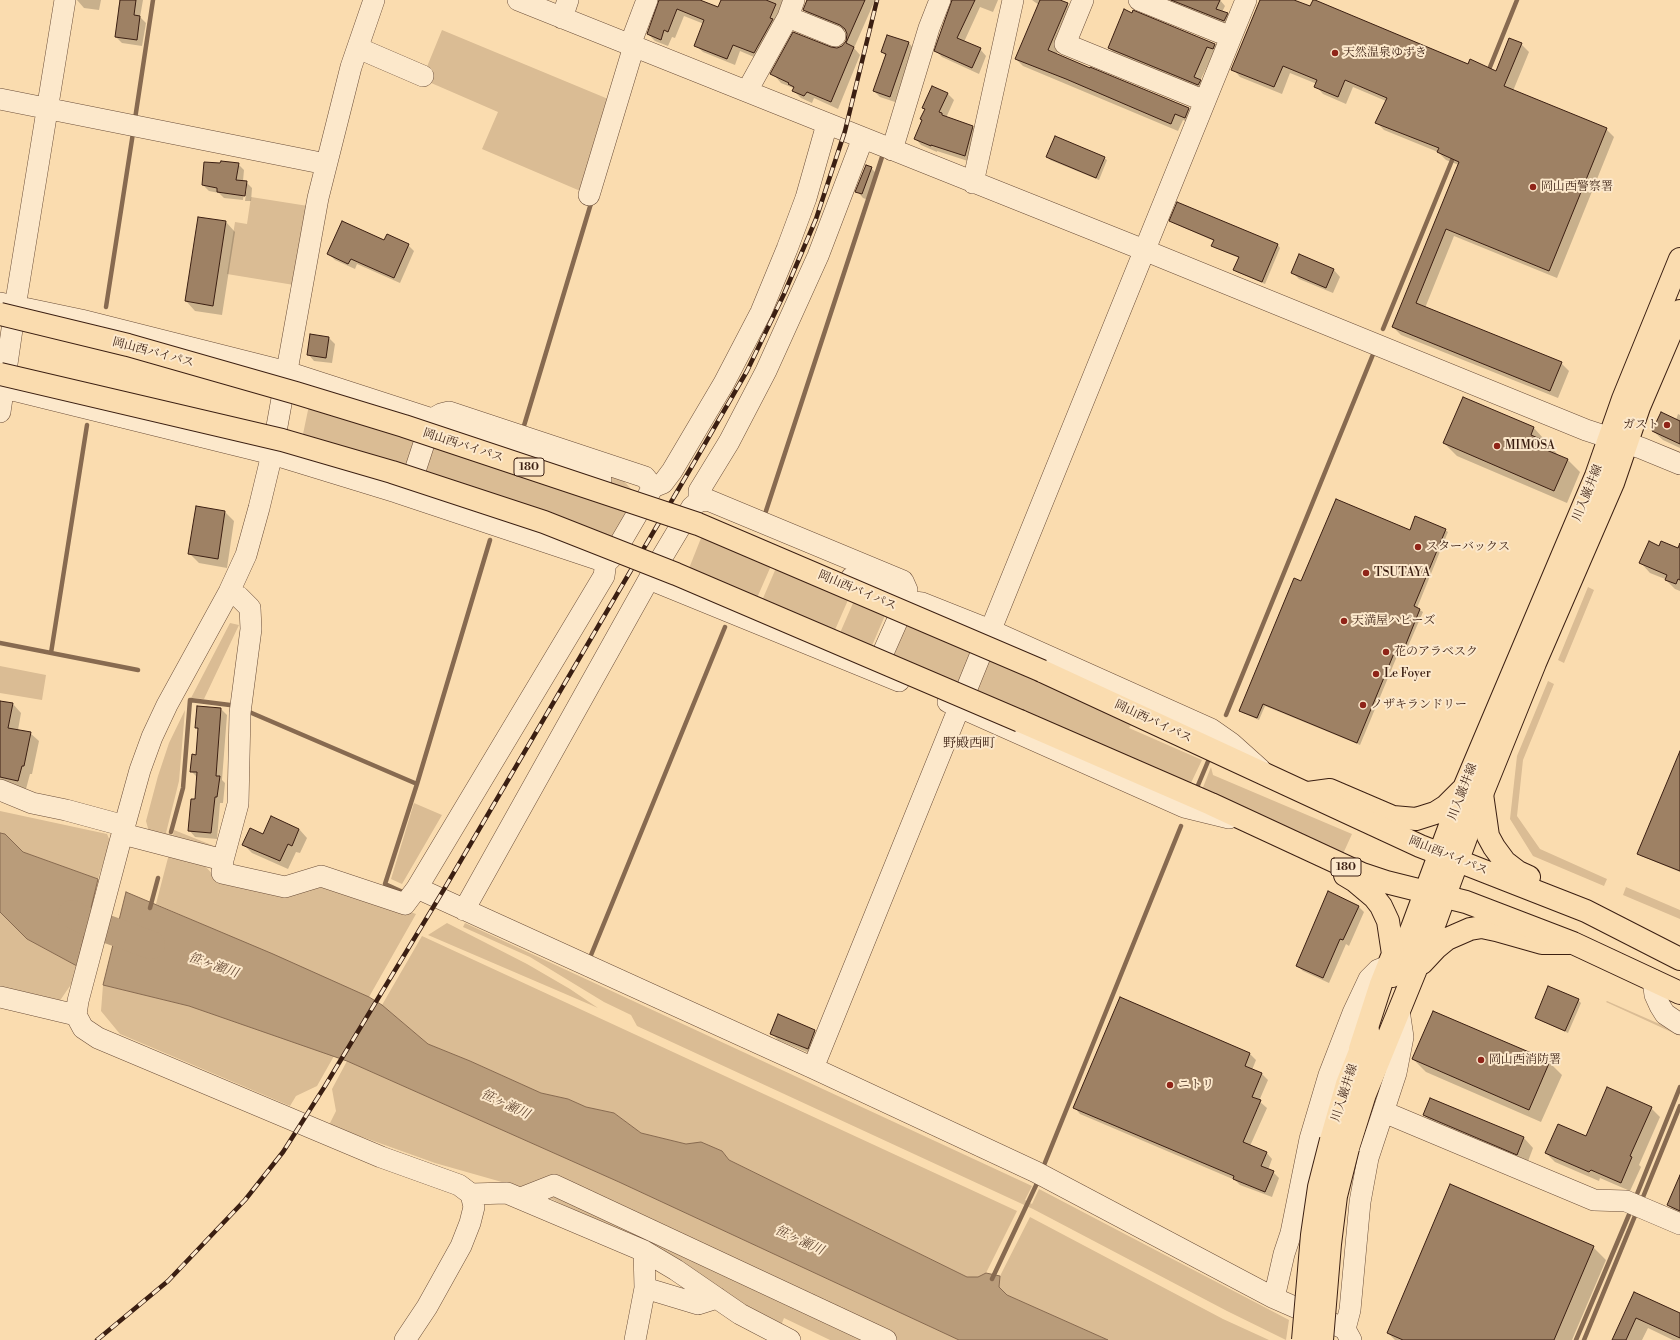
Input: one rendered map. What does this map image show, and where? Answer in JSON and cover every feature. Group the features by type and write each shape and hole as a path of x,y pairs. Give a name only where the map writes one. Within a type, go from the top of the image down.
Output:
{"main road":[{"name":"川入巌井線","path":"1303,1340 1312,1235 1318,1195 1339,1144 1364,1094 1411,979 1435,894 1473,791 1535,663 1612,483 1623,399 1680,259"},
{"name":"岡山西バイパス","path":"5,308 404,426 698,524 1042,670 1403,838 1586,911 1680,959"},
{"name":"川入巌井線","path":"1618,441 1639,407 1680,310"},
{"name":"180","path":"1,383 282,440 392,472 544,522 676,574 1020,721 1251,823 1362,874 1386,882 1466,902 1573,943 1680,993"},
{"path":"1308,793 1330,790 1393,817 1416,819 1435,814 1473,791 1488,836 1505,862 1518,872 1562,892 1586,911"},
{"path":"1285,839 1311,859 1356,881 1374,896 1386,915 1391,932 1391,960"},
{"name":"川入巌井線","path":"1322,1340 1330,1244 1336,1196 1339,1144 1347,1084 1360,1049 1412,928 1435,894"},
{"path":"1360,1049 1381,984 1412,910 1435,894"},
{"path":"1411,979 1436,948 1448,938 1459,932 1470,929 1482,927 1542,943 1573,943"}],"street":[{"path":"0,412 5,308 47,109 65,0"},
{"path":"374,0 351,67 326,164 311,234 272,454 246,555 229,592 167,705 152,737 140,770 77,1008 83,1028 98,1038 381,1157 459,1185 471,1194 507,1192 644,1251 676,1270 740,1314 790,1340"},
{"path":"518,0 565,9 632,46 1144,250 1586,430 1680,464"},
{"path":"589,195 632,46 647,0"},
{"path":"892,150 929,28 940,0"},
{"path":"973,183 1013,0"},
{"path":"1083,0 1065,44 1205,101"},
{"path":"1139,0 1231,37"},
{"path":"813,1068 1246,0"},
{"path":"746,92 791,8 835,36"},
{"path":"358,48 423,76"},
{"path":"0,99 326,164"},
{"path":"1,383 272,454 396,492 604,561 608,560 612,557 652,487 663,483 672,471 724,383 761,312 806,198 827,124"},
{"path":"464,910 649,579 687,515 699,501 699,491 729,442 766,371 815,263 863,138"},
{"path":"5,308 81,320 287,372 432,419 449,428 608,483"},
{"path":"396,492 411,483 432,419 449,412 645,477 652,487"},
{"path":"699,501 708,500 903,581 907,590 906,601 883,653 880,673"},
{"path":"736,529 906,601 922,603 990,630 1211,729 1231,742 1265,774"},
{"path":"229,592 239,597 250,608 251,629 240,713 238,804 223,860 222,873 285,887 321,876 405,904 604,576 604,561"},
{"path":"649,579 960,707 1109,775 1184,807 1251,823"},
{"path":"0,790 32,803 66,810 122,834 223,860"},
{"path":"413,893 464,910 813,1068 1036,1172 1274,1298 1348,1335 1360,1202 1368,1158 1396,1073 1403,1036 1399,1010"},
{"path":"1274,1298 1284,1254 1291,1233 1310,1139 1329,1075 1353,1013 1369,979 1391,960"},
{"path":"1653,980 1655,995 1660,1006 1665,1014 1680,1024"},
{"path":"0,997 77,1008"},
{"path":"1384,1112 1594,1200 1634,1204 1680,1224"},
{"path":"520,1198 554,1185 886,1340"},
{"path":"405,1340 431,1301 461,1246 470,1223 474,1207 471,1194"},
{"path":"635,1340 645,1288 644,1251"},
{"path":"645,1288 698,1304 717,1298"}],"shaded area":[{"path":"442,30 613,101 585,193 482,149 498,112 422,79"},
{"path":"251,197 308,206 294,285 227,274 235,222 247,224"},
{"path":"312,391 425,421 404,480 298,458"},
{"path":"440,430 608,486 614,471 639,497 608,551 411,492"},
{"path":"707,523 855,584 828,646 833,649 860,587 856,585 885,597 886,613 871,648 871,665 758,619 682,586","holes":["777,552 782,554 755,617 750,614"]},
{"path":"1588,587 1594,590 1564,663 1558,660"},
{"path":"909,620 980,634 957,698 893,659 896,646"},
{"path":"230,623 239,625 204,699 191,698"},
{"path":"988,658 1051,685 1131,725 1129,728 1202,760 1190,785 974,691"},
{"path":"0,666 46,675 42,700 0,693"},
{"path":"1548,681 1554,684 1523,760 1517,816 1540,849 1607,879 1604,886 1533,856 1510,819 1517,756"},
{"path":"185,710 179,781 166,833 173,835 174,830 219,848 219,852 150,836 146,821 158,776 169,743"},
{"path":"1211,767 1213,775 1352,834 1342,856 1202,790"},
{"path":"414,803 442,815 402,884 391,879"},
{"path":"0,811 107,834 110,841 98,879 23,852 5,835 0,833"},
{"path":"169,854 204,865 217,879 321,882 416,914 369,997 156,904"},
{"path":"1626,887 1680,910 1680,919 1623,895"},
{"path":"0,912 27,939 77,966 72,983 59,1002 0,990"},
{"path":"447,923 527,964 570,989 598,1008 428,935"},
{"path":"465,923 1032,1186 1025,1200 1032,1204 1039,1189 1289,1320 1286,1340 1227,1311 1033,1209 637,1026 631,1015 604,1002 530,957 463,927"},
{"path":"422,936 1017,1211 986,1273 978,1277 967,1277 729,1160 721,1151 701,1143 686,1144 641,1133 614,1113 586,1107 568,1099 541,1093 428,1044 382,1005"},
{"path":"103,985 189,1006 334,1056 317,1086 296,1096 290,1106 120,1034 101,1011"},
{"path":"1607,1001 1680,1033 1680,1036 1606,1002"},
{"path":"347,1061 619,1182 959,1340 830,1340 784,1318 780,1328 647,1245 537,1192 435,1163 329,1125 336,1111 332,1089"},
{"path":"1030,1217 1223,1319 1269,1340 1108,1340 1007,1295 999,1287 1000,1276"}],"water":[{"path":"0,833 5,834 23,852 98,879 77,966 27,939 0,912"},
{"path":"126,892 273,954 369,997 382,1005 428,1044 541,1093 568,1099 586,1107 614,1113 641,1133 686,1144 701,1142 722,1151 729,1160 967,1277 978,1277 986,1273 1000,1276 999,1287 1007,1295 1108,1340 959,1340 619,1182 347,1061 189,1006 103,985"}],"building":[{"path":"120,0 136,0 134,15 140,16 137,40 115,37"},
{"path":"659,0 700,0 718,7 721,0 766,0 776,4 770,18 773,19 754,53 733,45 727,59 694,46 704,20 677,9 668,32 664,30 661,40 647,34"},
{"path":"807,0 865,0 846,43 854,47 831,102 807,92 804,96 792,91 794,87 788,84 789,83 770,74 793,32 831,47 837,48 842,46 846,41 847,34 845,29 840,25 803,10"},
{"path":"952,0 975,0 957,38 981,48 972,68 934,51"},
{"path":"1040,0 1060,0 1068,3 1048,50 1189,108 1185,118 1175,114 1171,124 1015,59"},
{"path":"1171,0 1220,0 1216,9 1228,13 1224,21"},
{"path":"1260,0 1294,0 1310,6 1313,0 1315,0 1468,64 1470,59 1496,71 1509,38 1522,43 1504,86 1607,128 1549,271 1446,229 1416,303 1562,362 1550,391 1392,327 1459,162 1437,152 1439,148 1375,123 1387,98 1345,80 1338,97 1314,87 1317,80 1283,66 1274,87 1231,70"},
{"path":"1124,9 1132,13 1133,10 1215,44 1213,49 1207,47 1194,77 1201,80 1198,85 1108,48"},
{"path":"887,35 909,42 890,97 873,91 886,54 881,52"},
{"path":"932,86 948,93 939,112 942,113 942,115 973,126 965,156 931,146 914,139 922,120 920,119 925,109 922,108"},
{"path":"1055,136 1105,157 1096,178 1046,157"},
{"path":"221,161 239,163 236,180 247,181 245,196 217,192 217,188 202,185 204,162 220,163"},
{"path":"866,165 872,167 862,194 855,192"},
{"path":"1177,202 1278,244 1262,282 1233,270 1239,257 1211,246 1214,240 1169,221"},
{"path":"198,217 226,221 213,306 185,301"},
{"path":"342,221 384,240 387,234 409,244 394,278 351,259 348,264 327,254"},
{"path":"1299,254 1334,269 1326,288 1291,273"},
{"path":"310,334 329,337 326,358 307,355"},
{"name":"MIMOSA","path":"1463,397 1534,427 1531,435 1547,442 1544,449 1568,459 1554,491 1443,443"},
{"name":"ガスト","path":"1661,412 1680,421 1680,444 1652,431"},
{"path":"1336,499 1410,530 1415,516 1446,529 1414,606 1420,609 1404,649 1397,646 1357,743 1263,704 1257,718 1239,711 1294,578 1301,581"},
{"path":"196,506 225,511 218,559 188,554"},
{"path":"1649,541 1659,546 1661,541 1678,548 1680,543 1680,580 1678,579 1676,584 1665,580 1667,575 1639,563"},
{"path":"0,701 13,703 8,728 31,732 24,766 22,766 18,781 0,777"},
{"path":"197,706 221,708 216,776 220,776 217,797 215,797 211,833 188,831 191,799 195,799 197,772 190,772 192,754 196,755 198,728 195,728"},
{"path":"1680,751 1680,871 1637,854"},
{"path":"271,816 299,829 292,846 288,844 280,861 242,845 250,828 263,834"},
{"path":"1328,891 1359,906 1343,940 1340,939 1323,978 1296,966"},
{"path":"1548,986 1579,999 1565,1031 1535,1018"},
{"name":"ニトリ","path":"1120,997 1250,1053 1245,1066 1262,1073 1252,1097 1261,1100 1243,1142 1267,1152 1261,1166 1274,1171 1265,1192 1233,1179 1234,1176 1073,1108"},
{"name":"岡山西消防署","path":"1433,1011 1550,1061 1529,1110 1412,1059"},
{"path":"778,1014 815,1030 808,1049 770,1034"},
{"path":"1607,1087 1652,1107 1630,1156 1632,1157 1621,1183 1591,1170 1589,1172 1545,1153 1558,1124 1586,1136"},
{"path":"1430,1098 1524,1137 1517,1155 1423,1115"},
{"path":"1680,1175 1680,1211 1667,1205"},
{"path":"1450,1184 1594,1246 1554,1340 1403,1340 1387,1333"},
{"path":"1634,1292 1680,1313 1680,1338 1636,1318 1626,1340 1612,1340"}],"waterway":[{"path":"135,119 153,0"},
{"path":"1488,72 1517,0"},
{"path":"106,307 133,133"},
{"path":"1383,329 1455,153"},
{"path":"764,517 882,157"},
{"path":"523,429 592,200"},
{"path":"1226,715 1374,352"},
{"path":"51,653 87,425"},
{"path":"407,894 385,884 417,784 490,540"},
{"path":"589,960 725,627"},
{"path":"0,643 138,670"},
{"path":"171,832 183,788 190,700 230,705"},
{"path":"247,711 417,784"},
{"path":"1196,790 1209,759"},
{"path":"1042,1170 1181,826"},
{"path":"150,908 158,878"},
{"name":"笹ヶ瀬川","path":"72,914 88,922 151,945"},
{"path":"1635,1199 1680,1087"},
{"path":"1641,1202 1680,1106"},
{"path":"992,1279 1039,1179"},
{"path":"1576,1340 1631,1210"},
{"path":"1584,1340 1637,1211"}],"railway":[{"path":"97,1340 168,1281 245,1200 283,1152 325,1086 443,891 695,461 747,371 784,294 816,219 845,131 877,0"}],"place":[{"name":"天然温泉ゆずき","path":"1335,53"},
{"name":"岡山西警察署","path":"1533,187"},
{"name":"ガスト","path":"1667,425"},
{"name":"MIMOSA","path":"1497,446"},
{"name":"スターバックス","path":"1418,547"},
{"name":"TSUTAYA","path":"1366,573"},
{"name":"天満屋ハピーズ","path":"1344,621"},
{"name":"花のアラベスク","path":"1386,652"},
{"name":"Le Foyer","path":"1376,674"},
{"name":"ノザキランドリー","path":"1363,705"},
{"name":"岡山西消防署","path":"1481,1060"},
{"name":"ニトリ","path":"1170,1085"}],"district":[{"name":"野殿西町","path":"969,744"}]}
